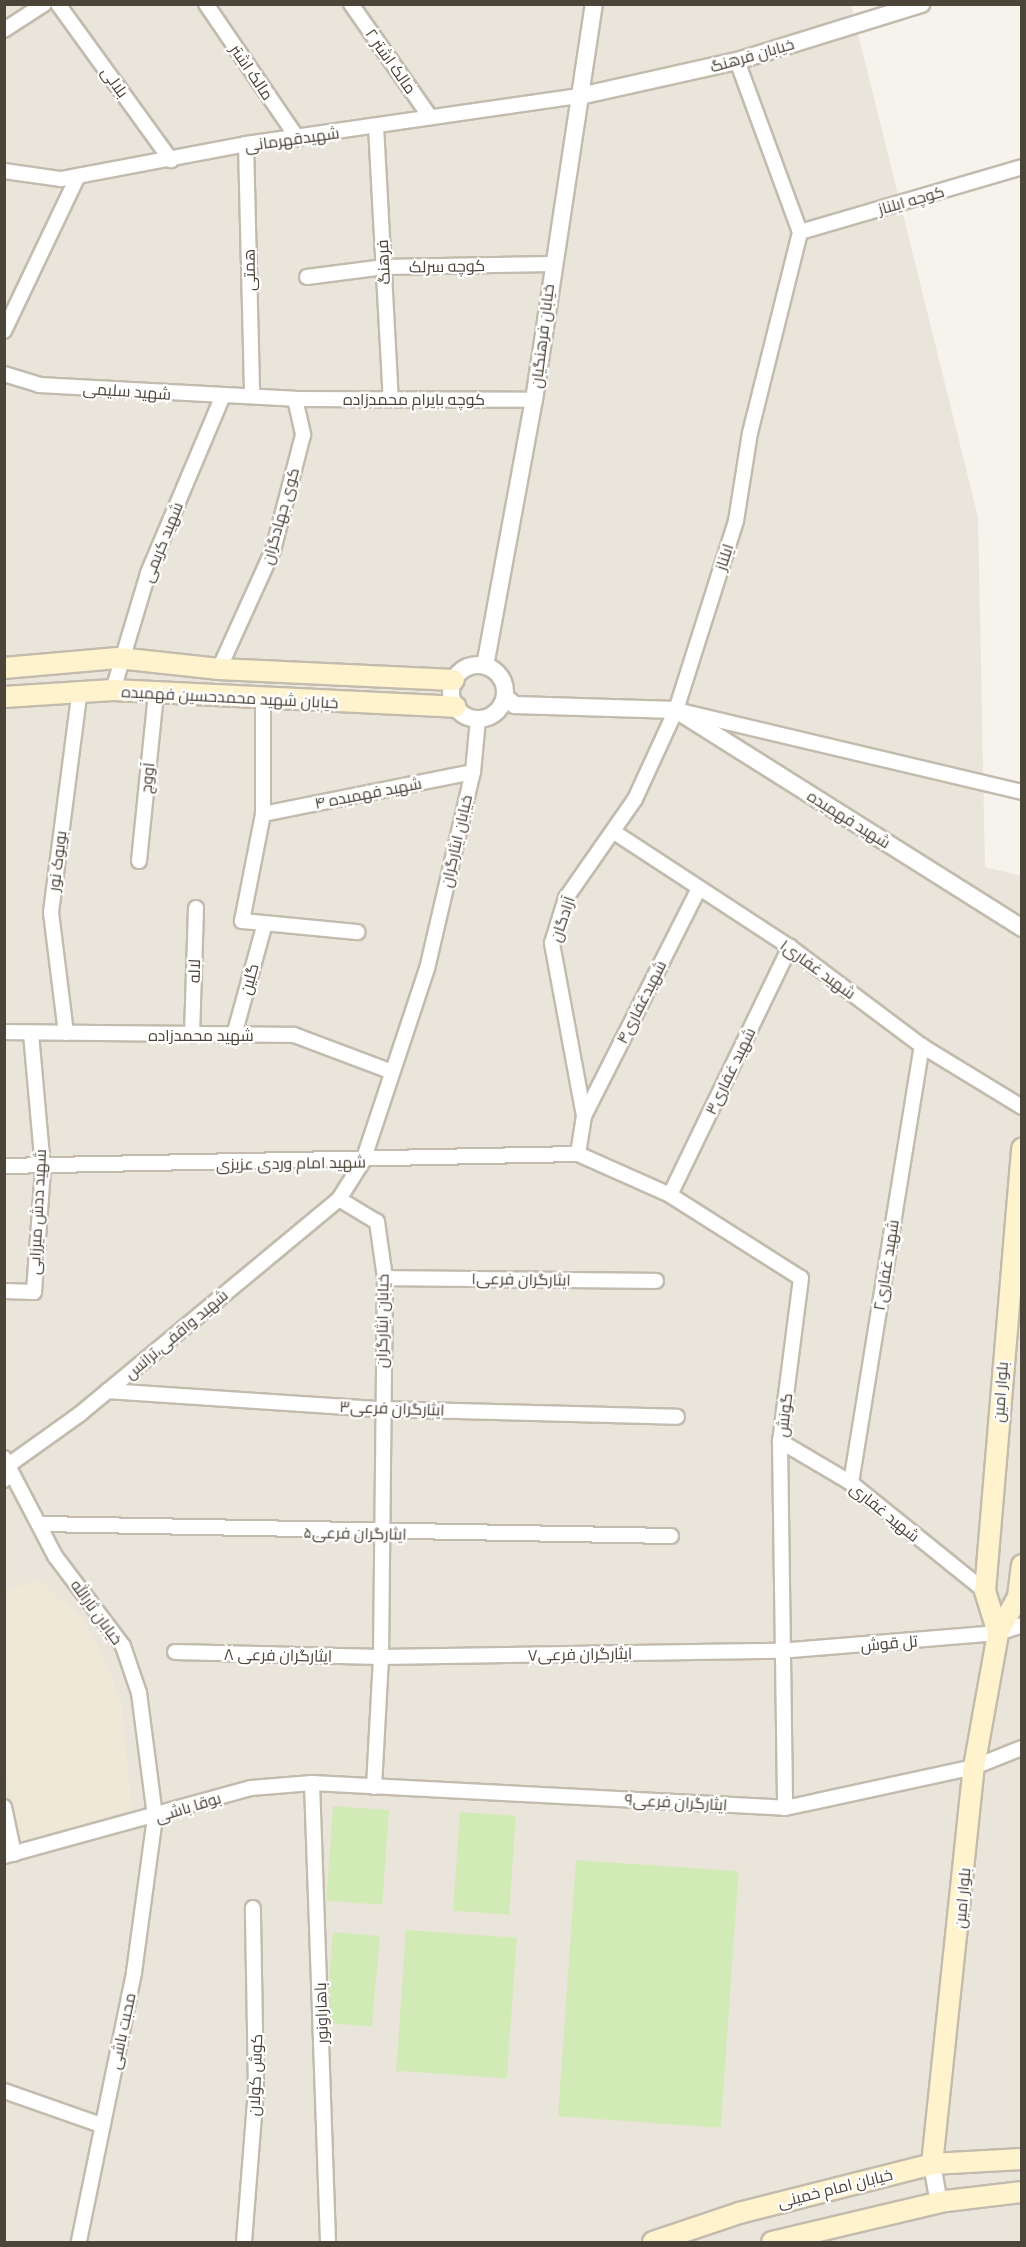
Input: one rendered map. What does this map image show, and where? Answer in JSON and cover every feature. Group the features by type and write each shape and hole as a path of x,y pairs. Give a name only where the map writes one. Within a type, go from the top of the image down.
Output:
{"main road":[{"name":"خیابان شهید محمدحسین فهمیده","path":"4,668 118,658 219,669 454,680"},
{"name":"خیابان شهید محمدحسین فهمیده","path":"4,697 80,690 113,690 156,695 456,707"},
{"name":"بلوار امین","path":"998,1634 985,1591 1022,1149"},
{"name":"بلوار امین","path":"932,2164 974,1767 998,1634 1018,1597 1022,1564"},
{"name":"خیابان امام خمینی","path":"653,2242 739,2213 932,2164 1022,2158"},
{"path":"772,2242 939,2203 1022,2192"}],"street":[{"path":"4,30 44,4"},
{"name":"بلالی","path":"58,4 171,160"},
{"name":"مالک اشتر","path":"206,4 298,139"},
{"name":"مالک اشتر ۲","path":"351,4 430,117"},
{"name":"خیابان فرهنگیان","path":"485,666 534,400 551,264 594,4"},
{"name":"خیابان فرهنگ","path":"580,96 737,61 921,4"},
{"path":"737,61 801,232"},
{"name":"شهیدقهرمانی","path":"4,171 61,179 246,144 298,139 430,117 580,96"},
{"name":"فرهنگ","path":"376,126 391,399"},
{"name":"همتی","path":"246,144 252,396"},
{"name":"کوچه ایلناز","path":"801,232 1022,167"},
{"path":"4,331 78,176"},
{"name":"ایلناز","path":"676,710 736,521 750,433 801,232"},
{"name":"کوچه سرلک","path":"307,277 384,267 551,264"},
{"name":"شهید سلیمی","path":"4,374 39,385 222,398 252,396"},
{"path":"252,396 295,399"},
{"name":"شهید کریمی","path":"113,690 118,658 222,398"},
{"name":"کوچه بایرام محمدزاده","path":"295,399 534,400"},
{"name":"کوی جهادگران","path":"219,669 273,550 303,435 295,399"},
{"path":"485,666 502,678 505,697 496,713 478,719 456,707 454,680 463,669 485,666"},
{"name":"بویوک نور","path":"66,1033 51,912 80,690"},
{"name":"آووج","path":"139,861 156,695"},
{"path":"505,697 515,705 676,710 1022,792"},
{"path":"263,700 263,814 242,921 357,932"},
{"name":"آزادگان","path":"578,1154 584,1116 552,944 566,898 614,832 651,769 676,710"},
{"name":"شهید فهمیده","path":"676,710 1022,928"},
{"name":"خیابان ایثارگران","path":"374,1786 381,1657 380,1408 385,1278 377,1222 339,1199 363,1161 390,1071 427,969 473,772 478,719"},
{"name":"شهید فهمیده ۴","path":"263,814 473,772"},
{"name":"شهید غفاری۱","path":"614,832 790,947 922,1046 1022,1107"},
{"name":"شهیدغفاری۴","path":"584,1116 699,888"},
{"name":"لاله","path":"192,1035 196,908"},
{"name":"گلین","path":"234,1035 265,923"},
{"name":"شهید غفاری۳","path":"670,1195 790,947"},
{"name":"شهید محمدزاده","path":"4,1032 294,1035 390,1071"},
{"name":"شهید ددش میرزایی","path":"4,1291 34,1292 43,1168 32,1033"},
{"name":"شهید غفاری۲","path":"851,1483 922,1046"},
{"name":"گونش","path":"578,1154 670,1195 801,1278 780,1441 779,1651 785,1808"},
{"name":"شهید امام وردی عزیزی","path":"4,1166 43,1168 578,1154"},
{"name":"شهید واقفی،ترانس","path":"7,1461 107,1391 339,1199"},
{"name":"ایثارگران فرعی۱","path":"385,1278 656,1281"},
{"name":"ایثارگران فرعی۳","path":"107,1391 380,1408 677,1417"},
{"name":"شهید غفاری","path":"780,1441 851,1483 985,1591"},
{"path":"4,1480 7,1461"},
{"name":"خیابان ثارالله","path":"7,1461 55,1556 123,1646 139,1693 155,1817"},
{"name":"ایثارگران فرعی۵","path":"40,1524 381,1534 670,1536"},
{"name":"تل قوش","path":"779,1651 998,1634 1022,1625"},
{"name":"ایثارگران فرعی۷","path":"381,1657 779,1651"},
{"name":"ایثارگران فرعی ۸","path":"174,1652 381,1657"},
{"name":"ایثارگران فرعی۹","path":"374,1786 785,1808 974,1767 1022,1748"},
{"name":"بوقا باشی","path":"9,1855 155,1817 251,1788 312,1783 374,1786"},
{"name":"باهاراونور","path":"312,1783 328,2242"},
{"path":"4,1807 9,1855"},
{"name":"محبت باشی","path":"79,2242 101,2125 134,1973 155,1817"},
{"name":"کوش کولان","path":"244,2242 256,2088 253,1908"},
{"path":"4,2091 101,2125"},
{"path":"932,2164 939,2203"}],"shaded area":[{"path":"5,5 851,5 978,517 985,867 1021,876 1021,2242 5,2242"},
{"path":"39,1580 82,1619 105,1660 121,1702 132,1810 18,1842 5,1766 4,1590"}],"green space":[{"path":"333,1806 389,1810 382,1905 326,1901"},
{"path":"460,1812 516,1816 509,1915 453,1911"},
{"path":"576,1860 739,1871 721,2128 558,2116"},
{"path":"406,1930 517,1938 507,2078 396,2071"},
{"path":"333,1932 380,1936 372,2027 325,2023"}]}
